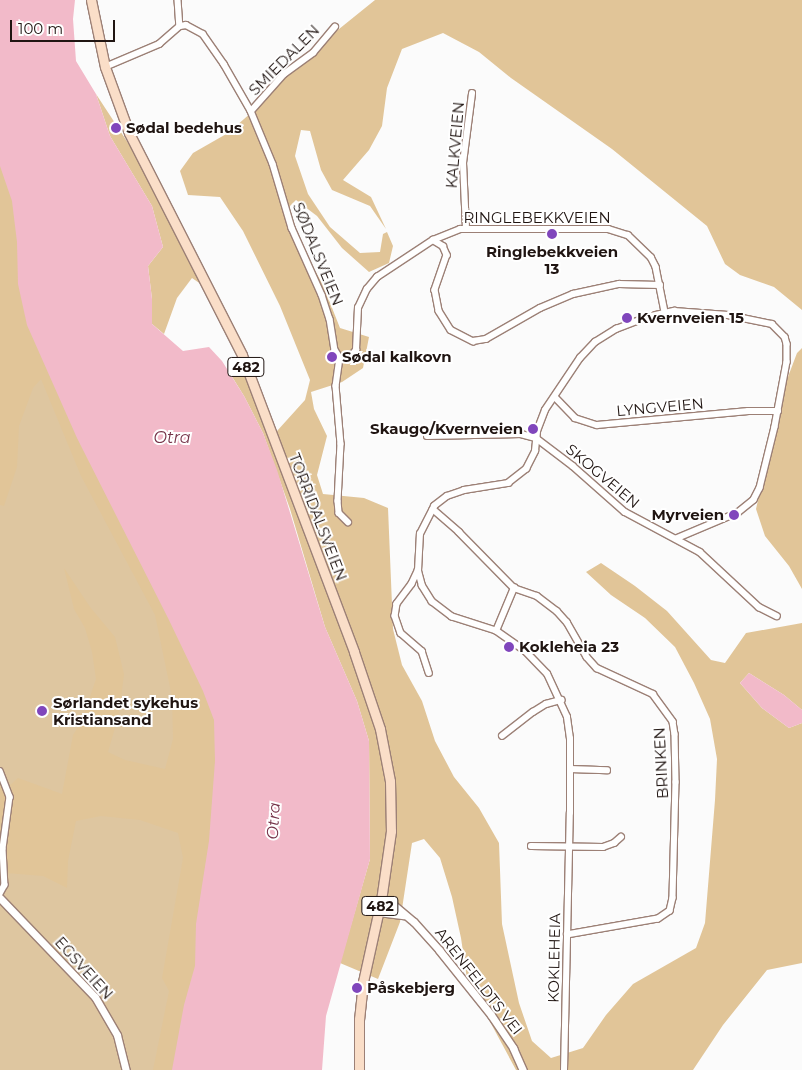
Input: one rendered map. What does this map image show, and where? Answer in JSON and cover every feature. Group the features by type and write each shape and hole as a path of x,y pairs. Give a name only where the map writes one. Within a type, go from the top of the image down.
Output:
{"main road":[{"name":"TORRIDALSVEIEN","path":"90,0 106,67 134,145 242,355 367,686 382,738 392,799 389,851 381,900 367,958 360,1005 359,1070"}],"street":[{"path":"106,67 159,44 180,26 178,0"},
{"name":"SØDALSVEIEN","path":"180,26 186,25 203,34 224,64 251,111 273,164 292,228 322,295 330,319 335,350 340,358 336,386 341,444 338,501 339,513 348,522"},
{"name":"SMIEDALEN","path":"251,111 284,74 313,53 336,27"},
{"name":"KALKVEIEN","path":"466,229 463,164 472,94"},
{"name":"RINGLEBEKKVEIEN","path":"340,358 351,356 356,350 358,308 372,282 381,273 433,240 453,231 466,229 578,228 620,232 635,239 651,257 660,285 665,312"},
{"path":"433,240 443,246 448,256 435,290 439,311 451,330 462,337 474,340 486,339 540,308 573,294 619,284 660,285"},
{"path":"665,312 728,315 765,322 777,327 785,337 788,352 765,471 754,500 746,508 726,519 676,539"},
{"name":"KOKLEHEIA","path":"429,673 422,651 401,633 395,616 398,604 412,584 418,571 420,534 432,509 456,492 500,485 516,479 526,469 533,456 542,416 572,368 596,342 616,329 665,312"},
{"name":"LYNGVEIEN","path":"555,397 575,418 597,425 748,411 778,411"},
{"path":"427,436 521,434 536,438"},
{"name":"SKOGVEIEN","path":"536,438 573,466 625,512 700,552 759,607 777,616"},
{"name":"BRINKEN","path":"432,509 460,532 514,588 537,596 557,611 567,622 587,657 596,668 605,674 641,687 658,698 670,716 674,727 676,807 673,898 670,911 658,920 567,935"},
{"name":"KOKLEHEIA","path":"418,571 427,594 445,613 496,631 541,666 561,700 569,725 569,847 564,1070"},
{"path":"496,631 514,588"},
{"path":"502,736 546,704 561,700"},
{"path":"570,769 607,770"},
{"path":"0,771 10,797 3,849 5,886 0,894"},
{"path":"531,846 603,847 614,844 621,837"},
{"name":"EGSVEIEN","path":"0,898 95,997 117,1035 126,1070"},
{"name":"ARENFELDTS VEI","path":"381,900 390,902 427,936 491,1015 513,1048 523,1070"},
{"path":"378,912 404,916"}],"shaded area":[{"path":"375,0 802,0 802,310 774,287 740,275 725,264 707,226 612,149 511,78 479,52 443,33 402,49 387,88 382,126 369,150 343,180 371,197 386,229 370,206 332,190 321,170 310,131 301,130 295,156 308,194 330,227 360,253 380,252 383,234 387,232 393,246 389,263 369,272 342,248 317,216 296,200 288,208 301,245 323,285 340,328 369,337 363,368 342,382 311,392 314,409 327,436 317,475 323,494 364,498 388,508 393,629 402,665 422,701 435,741 454,777 479,808 499,843 502,924 519,1003 532,1041 551,1058 583,1048 606,1015 633,984 696,948 705,923 715,800 717,759 710,719 675,647 645,618 611,595 586,572 601,563 635,586 667,611 711,660 725,663 746,633 802,623 802,710 784,695 749,673 740,683 762,708 789,728 802,723 802,963 767,970 723,1025 693,1070 516,1070 467,979 452,897 440,858 424,839 412,843 400,922 378,979 340,963 370,859 369,741 357,701 325,627 290,509 263,433 231,375 235,375 242,362 224,319 208,289 192,278 177,298 164,334 152,324 152,299 148,266 163,247 152,206 110,136 96,94 147,172 232,332 270,424 277,431 305,400 310,380 280,306 243,231 220,197 188,195 180,171 193,153 228,133 259,106 279,83 318,46"},
{"path":"0,11 242,694 231,1070 0,1070"},
{"path":"0,166 12,201 27,325 77,438 168,618 203,691 214,720 215,761 209,841 196,924 195,966 184,1005 172,1070 153,1070 169,991 162,978 183,858 178,833 140,820 101,816 76,821 68,861 67,888 43,876 6,873 0,883 0,779 9,786 18,778 62,794 73,735 81,723 96,679 92,652 85,628 74,609 64,568 90,607 115,637 124,674 119,714 108,752 125,760 165,769 173,739 172,697 155,615 81,476 41,379 33,388 19,426 17,467 4,506 0,505"},
{"path":"802,348 802,589 789,566 765,536 756,509 783,390 797,353"}],"water":[{"name":"Otra","path":"0,0 75,0 73,19 76,61 96,94 110,136 152,206 163,247 148,266 152,299 152,324 183,351 209,347 222,361 244,396 263,433 277,470 325,627 357,701 369,741 370,859 326,1016 322,1070 172,1070 184,1005 195,966 196,924 209,841 215,761 214,720 203,691 168,618 77,438 27,325 18,284 17,242 12,201 0,166"},
{"path":"749,673 784,695 802,710 802,723 789,728 762,708 740,683"}],"place":[{"name":"Sødal bedehus","path":"116,128"},
{"name":"Ringlebekkveien 13","path":"552,234"},
{"name":"Kvernveien 15","path":"627,318"},
{"name":"Sødal kalkovn","path":"332,357"},
{"name":"Skaugo/Kvernveien","path":"533,429"},
{"name":"Myrveien","path":"734,515"},
{"name":"Kokleheia 23","path":"509,647"},
{"name":"Sørlandet sykehus Kristiansand","path":"42,711"},
{"name":"Påskebjerg","path":"357,988"}]}
